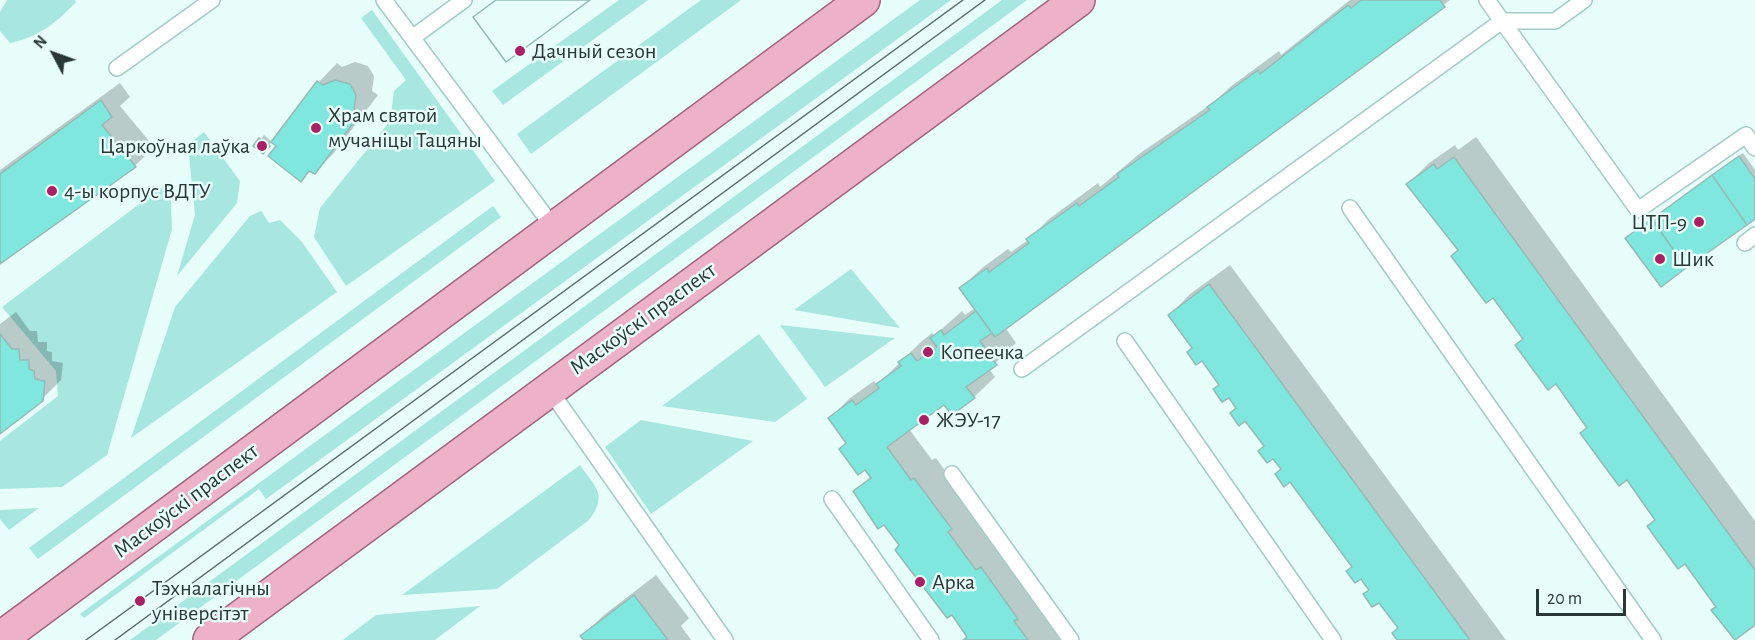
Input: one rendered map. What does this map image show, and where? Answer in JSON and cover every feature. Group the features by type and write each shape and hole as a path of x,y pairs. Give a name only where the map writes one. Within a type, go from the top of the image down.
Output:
{"main road":[{"name":"Маскоўскі праспект","path":"0,639 863,0"},
{"name":"Маскоўскі праспект","path":"210,640 1078,0"}],"lane":[{"path":"117,68 212,0"},
{"path":"384,0 554,228"},
{"path":"412,38 464,0"},
{"path":"1487,0 1638,210 1746,135 1755,148"},
{"path":"1022,369 1502,21 1555,21 1584,0"},
{"path":"1350,208 1653,640"},
{"path":"1125,341 1333,640"},
{"path":"549,389 725,640"},
{"path":"952,474 1071,640"},
{"path":"832,499 931,640"}],"shaded area":[{"path":"7,0 75,0 76,2 38,33 10,43 0,31 0,12"},
{"path":"619,0 648,0 503,105 492,91"},
{"path":"701,0 741,0 531,154 517,134"},
{"path":"920,0 951,0 266,499 259,489 84,618 80,614"},
{"path":"1002,0 1027,0 156,640 130,640"},
{"path":"372,10 495,181 346,286 314,237 320,208 390,121 394,91 406,80 361,18"},
{"path":"204,132 240,181 237,203 177,276 195,215 188,145"},
{"path":"170,181 172,229 107,455 62,487 0,489 0,441 58,396 56,371 2,307"},
{"path":"493,206 501,217 38,559 29,548"},
{"path":"261,211 269,223 280,220 302,242 337,292 131,438 175,307 250,216"},
{"path":"851,269 900,328 794,310"},
{"path":"780,325 895,338 825,387"},
{"path":"759,334 807,399 775,422 662,406"},
{"path":"641,420 753,441 651,514 605,447"},
{"path":"580,465 595,486 599,498 589,520 497,589 402,595"},
{"path":"39,508 9,530 0,519 0,510"},
{"path":"480,606 435,640 343,640 376,615"}],"building":[{"path":"496,0 590,0 506,62 473,17"},
{"path":"496,0 590,0 506,62 473,17"},
{"path":"1361,0 1440,0 1445,7 995,337 959,288 987,268 989,272 1029,243 1026,239 1077,203 1079,206 1119,177 1117,174 1210,110 1207,107 1258,70 1260,74 1348,5 1351,8"},
{"name":"Храм святой мучаніцы Тацяны","path":"335,80 350,84 356,95 354,110 360,114 315,174 309,171 301,182 268,156 276,146 271,142 317,81 323,85"},
{"name":"4-ы корпус ВДТУ","path":"101,100 112,117 102,125 136,167 0,264 0,174"},
{"name":"Царкоўная лаўка","path":"259,138 270,146 263,154 253,146"},
{"path":"1739,156 1755,179 1755,219 1747,225 1712,175"},
{"path":"1454,157 1755,570 1755,625 1735,640 1711,610 1716,607 1685,564 1678,569 1647,526 1655,520 1627,480 1619,486 1580,433 1587,428 1556,384 1548,390 1515,345 1523,339 1493,298 1486,303 1451,256 1458,250 1406,184 1434,164 1437,169"},
{"name":"ЦТП-9","path":"1712,175 1747,225 1686,268 1652,219"},
{"name":"Шик","path":"1652,219 1686,268 1661,287 1625,238"},
{"path":"1209,284 1470,640 1397,640 1392,633 1398,628 1379,603 1372,607 1363,594 1369,590 1361,579 1355,583 1346,571 1352,567 1290,482 1284,487 1275,474 1281,469 1273,459 1267,463 1258,451 1264,446 1245,421 1239,426 1230,413 1236,408 1229,398 1222,402 1213,389 1219,385 1202,361 1196,365 1187,352 1192,348 1168,315"},
{"path":"976,311 992,333 980,341 997,365 966,387 975,398 952,415 944,405 887,447 911,480 914,478 952,529 948,532 976,570 981,567 1018,619 1014,621 1028,640 963,640 967,637 952,615 947,618 895,550 899,545 884,525 878,529 853,491 871,478 865,470 858,475 839,449 846,443 828,418 852,400 856,405 879,388 876,384 901,366 898,362 911,353 917,361 937,347 930,338 941,330 944,335"},
{"path":"0,334 12,349 19,349 20,360 29,360 29,369 34,371 35,379 45,381 43,401 0,434"},
{"path":"634,595 668,640 584,640 580,636"}],"tram line":[{"path":"86,640 963,0"},
{"path":"115,640 985,0"}],"place":[{"name":"Дачный сезон","path":"520,51"},
{"name":"Храм святой мучаніцы Тацяны","path":"316,128"},
{"name":"Царкоўная лаўка","path":"262,146"},
{"name":"4-ы корпус ВДТУ","path":"52,191"},
{"name":"ЦТП-9","path":"1699,222"},
{"name":"Шик","path":"1660,259"},
{"name":"Копеечка","path":"928,352"},
{"name":"ЖЭУ-17","path":"924,420"},
{"name":"Арка","path":"920,582"},
{"name":"Тэхналагічны універсітэт","path":"140,601"}]}
